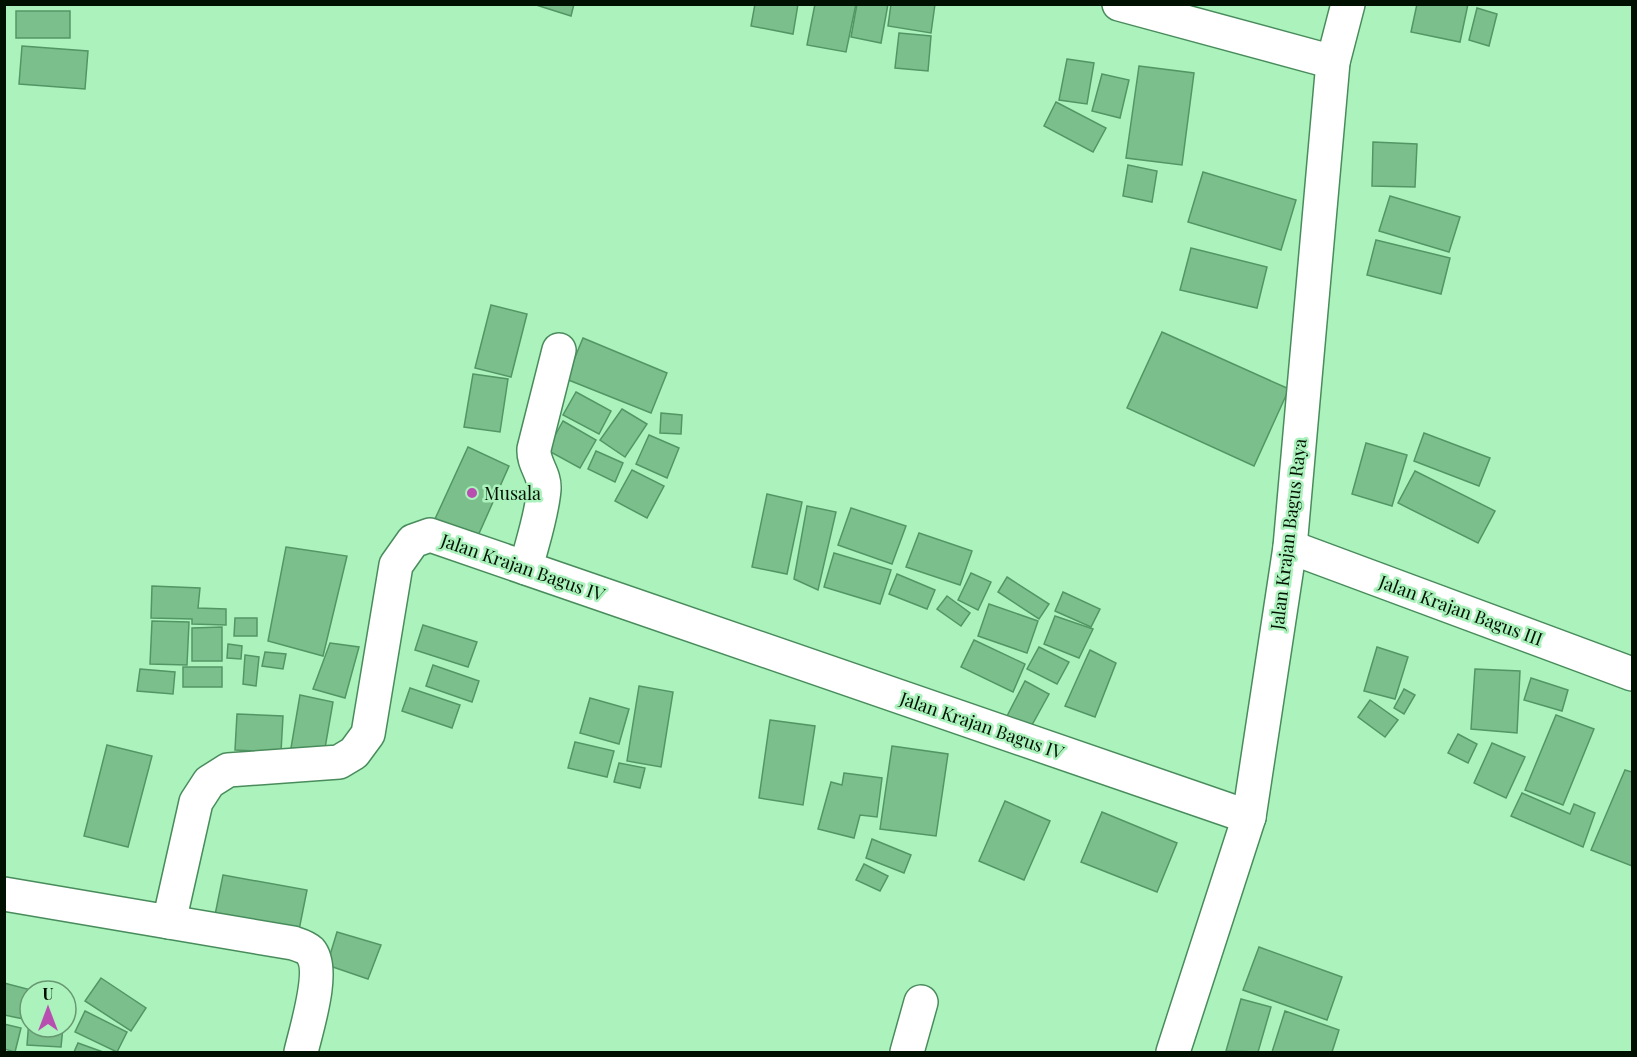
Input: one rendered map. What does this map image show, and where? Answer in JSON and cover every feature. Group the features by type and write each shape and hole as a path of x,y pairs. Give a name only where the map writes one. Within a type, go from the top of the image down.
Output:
{"street":[{"path":"1119,4 1333,62"},
{"name":"Jalan Krajan Bagus Raya","path":"1173,1053 1249,817 1290,547 1333,62 1348,4"},
{"path":"526,568 544,489 542,476 534,462 534,449 559,350"},
{"name":"Jalan Krajan Bagus IV","path":"169,921 196,802 209,782 228,770 339,762 354,753 368,734 396,565 413,541 430,535 1249,817"},
{"name":"Jalan Krajan Bagus III","path":"1290,547 1632,674"},
{"path":"4,894 293,943 309,950 316,960 317,976 301,1053"},
{"path":"907,1053 921,1002"}],"building":[{"path":"533,4 574,4 571,16"},
{"path":"755,4 798,4 793,34 751,26"},
{"path":"815,4 856,4 846,52 807,45"},
{"path":"857,4 888,4 881,43 851,37"},
{"path":"891,4 935,4 931,33 888,26"},
{"path":"1417,4 1468,4 1460,42 1411,32"},
{"path":"1477,8 1497,14 1489,46 1469,40"},
{"path":"16,11 70,11 70,38 16,38"},
{"path":"899,33 931,36 928,71 895,68"},
{"path":"22,46 88,51 85,89 19,84"},
{"path":"1067,59 1094,63 1087,104 1059,100"},
{"path":"1139,66 1194,73 1182,165 1126,158"},
{"path":"1102,74 1129,80 1120,118 1092,111"},
{"path":"1056,102 1106,128 1093,152 1044,126"},
{"path":"1373,142 1417,144 1415,187 1372,186"},
{"path":"1128,165 1157,171 1152,202 1123,196"},
{"path":"1203,172 1296,200 1281,250 1188,222"},
{"path":"1390,196 1460,217 1449,252 1379,231"},
{"path":"1376,240 1450,258 1441,294 1367,275"},
{"path":"1191,248 1267,267 1257,308 1180,290"},
{"path":"491,305 527,314 511,377 475,368"},
{"path":"1162,332 1289,389 1254,466 1127,408"},
{"path":"583,338 667,373 651,413 566,379"},
{"path":"473,374 508,379 500,432 464,427"},
{"path":"576,392 611,411 599,434 563,415"},
{"path":"622,409 647,424 625,457 600,440"},
{"path":"661,413 682,415 681,434 660,433"},
{"path":"563,421 596,440 580,468 547,450"},
{"path":"1424,433 1490,458 1479,486 1414,461"},
{"path":"649,435 679,448 667,478 636,464"},
{"path":"1366,443 1407,455 1392,506 1352,494"},
{"name":"Musala","path":"468,447 509,466 477,538 435,519"},
{"path":"596,451 623,463 615,482 588,469"},
{"path":"632,470 664,486 647,518 615,501"},
{"path":"1415,471 1495,511 1478,543 1398,503"},
{"path":"767,494 802,502 787,574 752,567"},
{"path":"807,506 836,512 818,590 794,579"},
{"path":"851,508 906,526 892,564 838,545"},
{"path":"919,533 972,551 960,585 906,567"},
{"path":"286,547 347,556 323,656 268,641"},
{"path":"834,553 891,570 880,604 824,587"},
{"path":"971,573 991,582 978,610 958,600"},
{"path":"897,574 935,590 927,609 889,594"},
{"path":"1007,577 1049,604 1039,619 998,592"},
{"path":"152,586 200,588 198,608 226,609 226,625 192,624 192,619 151,618"},
{"path":"1063,592 1100,609 1091,627 1055,611"},
{"path":"947,596 970,613 961,626 937,609"},
{"path":"989,604 1038,621 1027,653 978,636"},
{"path":"1055,616 1093,629 1079,658 1044,644"},
{"path":"235,618 257,618 257,636 234,636"},
{"path":"152,621 189,622 187,665 150,664"},
{"path":"423,625 477,642 468,667 415,650"},
{"path":"222,627 222,661 192,661 192,628"},
{"path":"974,640 1025,664 1013,692 961,667"},
{"path":"330,643 359,647 345,698 313,689"},
{"path":"228,644 242,646 241,659 227,658"},
{"path":"1039,647 1069,662 1057,684 1027,669"},
{"path":"1377,647 1408,657 1395,699 1364,691"},
{"path":"1090,650 1116,663 1095,717 1065,706"},
{"path":"265,652 286,654 283,669 262,666"},
{"path":"245,655 259,657 256,686 243,684"},
{"path":"433,665 479,681 472,702 426,686"},
{"path":"183,667 222,667 222,687 183,687"},
{"path":"140,669 175,672 173,694 137,691"},
{"path":"1475,669 1520,671 1517,733 1471,729"},
{"path":"1531,678 1568,690 1562,711 1524,700"},
{"path":"1025,681 1049,694 1027,734 1004,722"},
{"path":"639,686 673,692 661,767 627,761"},
{"path":"410,688 460,705 452,728 402,711"},
{"path":"1404,689 1415,695 1404,714 1394,708"},
{"path":"300,695 333,702 324,754 291,748"},
{"path":"590,698 629,709 619,744 580,733"},
{"path":"1370,700 1398,720 1385,737 1358,717"},
{"path":"237,714 283,716 281,752 235,750"},
{"path":"1556,715 1594,729 1563,805 1525,790"},
{"path":"770,720 815,726 803,805 759,798"},
{"path":"1458,734 1477,744 1468,763 1448,753"},
{"path":"575,742 614,751 607,777 568,768"},
{"path":"1492,743 1525,757 1506,798 1474,783"},
{"path":"107,745 152,756 128,847 84,836"},
{"path":"892,746 948,754 936,836 880,829"},
{"path":"619,763 645,768 640,788 614,782"},
{"path":"1625,770 1632,772 1632,866 1591,850"},
{"path":"844,773 882,778 877,817 860,815 854,838 818,829 831,782 842,785"},
{"path":"1522,793 1570,814 1574,804 1595,813 1583,847 1511,816"},
{"path":"1005,801 1050,821 1024,880 979,861"},
{"path":"1102,812 1177,843 1157,892 1081,862"},
{"path":"872,839 911,855 904,873 866,858"},
{"path":"864,864 888,876 880,891 856,880"},
{"path":"223,875 307,890 297,940 213,925"},
{"path":"337,932 381,945 368,979 327,965"},
{"path":"1259,947 1342,977 1327,1020 1243,990"},
{"path":"101,978 146,1008 131,1031 85,1001"},
{"path":"4,983 18,987 18,1018 4,1015"},
{"path":"1241,999 1271,1007 1258,1052 1226,1051"},
{"path":"85,1011 127,1032 117,1052 78,1033 78,1026"},
{"path":"1285,1011 1339,1030 1332,1052 1272,1052"},
{"path":"4,1024 18,1027 15,1052 4,1049"},
{"path":"27,1039 62,1039 61,1047 27,1045"},
{"path":"78,1043 103,1052 74,1052"}],"place":[{"name":"Musala","path":"472,493"}]}
